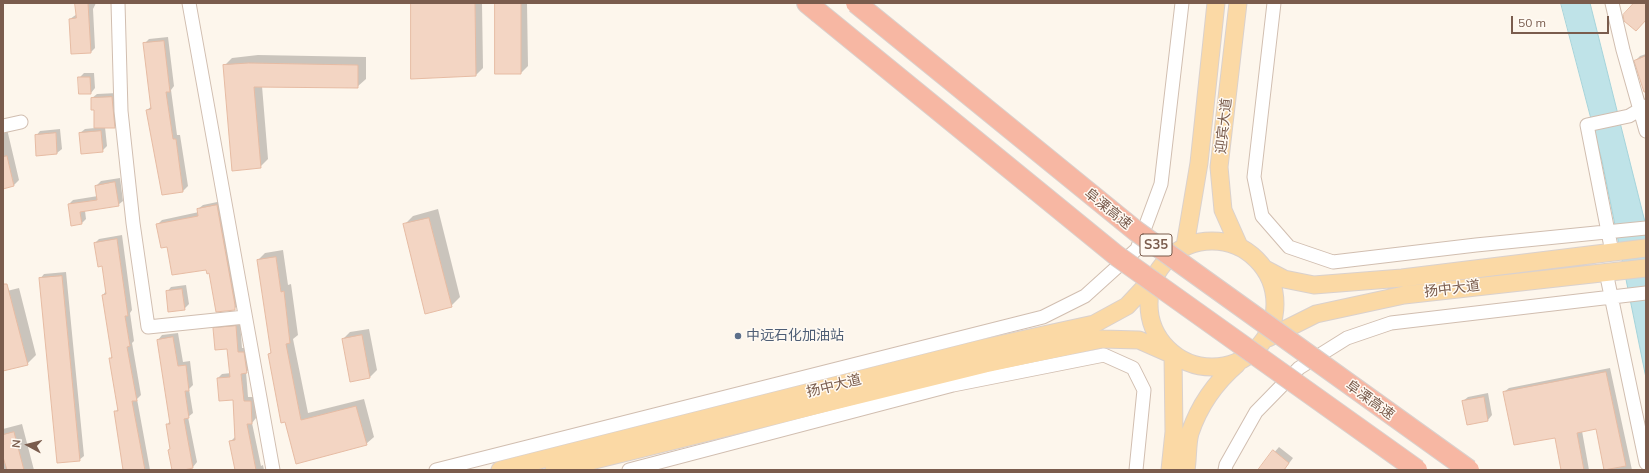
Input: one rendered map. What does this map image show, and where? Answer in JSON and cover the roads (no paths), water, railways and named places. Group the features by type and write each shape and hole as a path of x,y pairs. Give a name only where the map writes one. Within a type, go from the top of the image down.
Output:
{"highway":[{"name":"阜溧高速","path":"856,3 1136,231 1469,470"},
{"name":"S35","path":"812,8 1117,256 1417,470"}],"main road":[{"name":"迎宾大道","path":"1185,246 1199,163 1216,3"},
{"name":"迎宾大道","path":"1238,3 1219,167 1223,210 1239,246"},
{"path":"1186,470 1190,434 1202,407 1224,375 1238,362 1253,353 1265,340 1273,323 1276,304 1273,286 1265,269 1254,256 1239,246 1223,241 1206,240 1185,246 1167,259 1154,276 1148,297 1150,319 1158,339 1173,355 1188,363 1205,368 1222,367 1238,362"},
{"name":"扬中大道","path":"1265,269 1284,279 1314,285 1402,278 1646,248"},
{"name":"扬中大道","path":"1265,340 1316,314 1349,305 1404,295 1646,268"},
{"name":"扬中大道","path":"500,470 984,348 1094,324 1127,306 1154,276"},
{"name":"扬中大道","path":"554,470 985,364 1102,339 1139,340 1173,355"},
{"path":"1170,470 1174,432 1173,355"}],"street":[{"path":"118,3 121,111 132,223 148,327 245,317"},
{"path":"189,3 273,470"},
{"path":"436,470 1043,317 1085,296 1136,249 1161,184 1182,3"},
{"path":"1274,3 1254,177 1262,216 1289,247 1333,262 1476,245 1646,228"},
{"path":"1612,3 1638,111 1646,131"},
{"path":"1615,252 1608,232 1587,126 1638,111"},
{"path":"3,126 20,122"},
{"path":"1606,272 1646,463"},
{"path":"1225,470 1226,465 1256,412 1299,368 1347,338 1391,323 1646,293"},
{"path":"629,470 953,385 1104,355 1133,368 1144,390 1136,470"}],"water":[{"path":"1561,3 1590,3 1646,226 1646,378 1602,161"}],"place":[{"name":"中远石化加油站","path":"738,336"}]}
